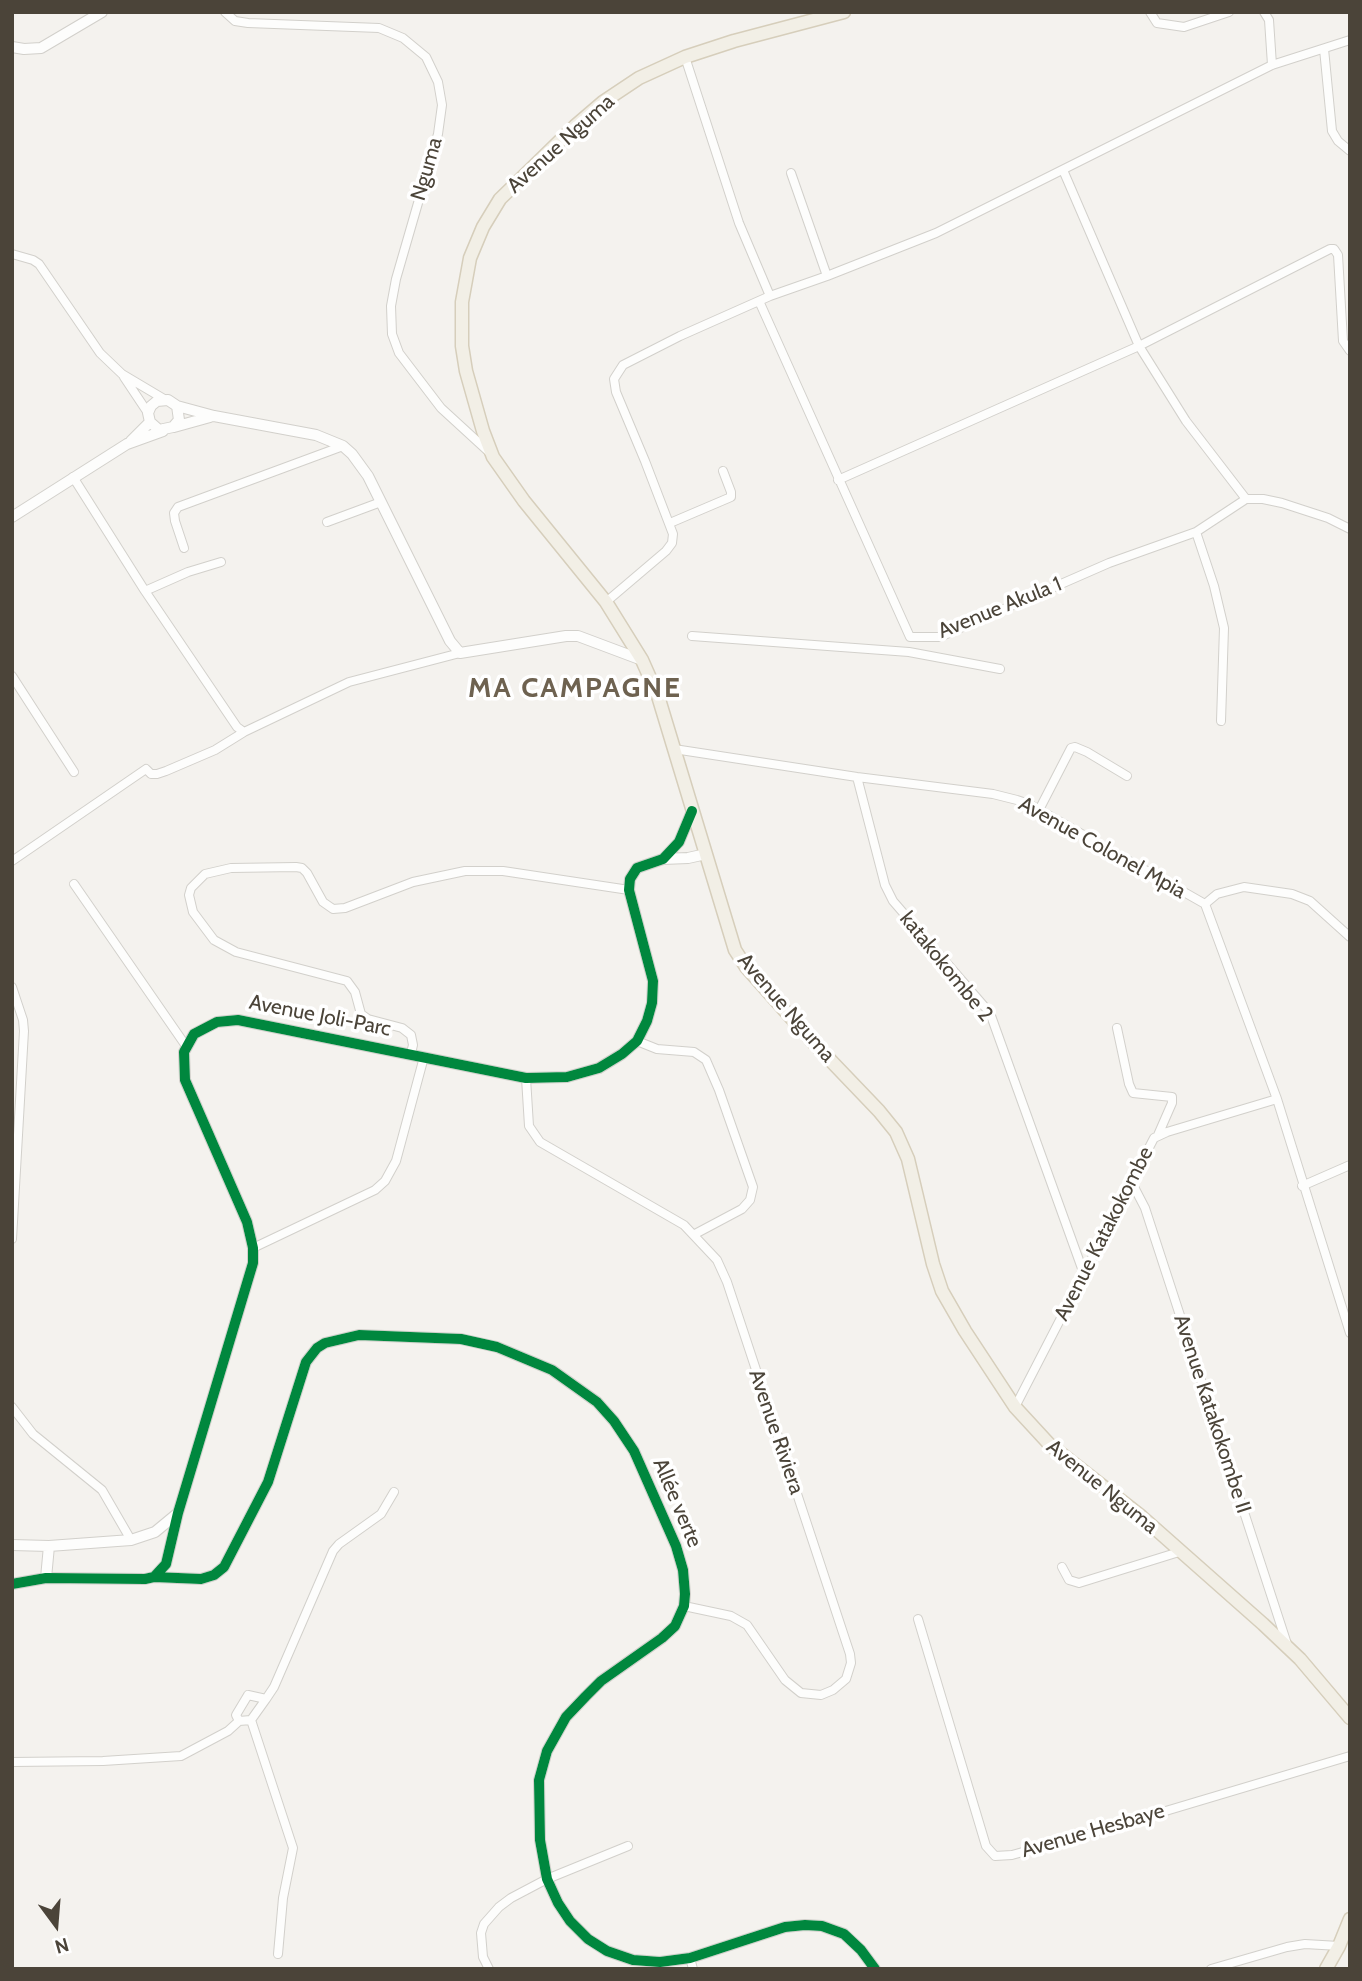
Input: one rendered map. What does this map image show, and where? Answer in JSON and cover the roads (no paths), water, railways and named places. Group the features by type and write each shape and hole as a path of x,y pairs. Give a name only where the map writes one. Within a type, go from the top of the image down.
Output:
{"main road":[{"name":"Avenue Nguma","path":"844,12 734,41 685,57 639,78 575,125 500,199 483,227 470,258 465,280 462,346 466,371 483,431 493,457 524,501 606,602 642,660 658,696 731,941 739,958 811,1040 880,1111 896,1132 908,1159 942,1291 1015,1407 1050,1445 1142,1517 1288,1648 1350,1718"},
{"path":"1326,1969 1350,1919"}],"street":[{"path":"12,47 24,50 41,48 102,12"},
{"name":"Nguma","path":"225,12 235,21 248,23 379,28 402,38 426,57 438,82 442,105 438,134 391,306 392,334 400,353 440,408 493,457"},
{"path":"1150,12 1157,23 1184,27 1229,12"},
{"path":"1264,12 1269,20 1272,65"},
{"path":"606,602 672,543 670,523 616,392 614,379 624,365 770,296 936,233 1272,65 1350,40"},
{"path":"1324,49 1332,131 1338,141 1350,151"},
{"path":"685,57 739,223 770,296"},
{"path":"1063,170 1139,346 1186,421 1246,499 1282,503 1328,518 1350,529"},
{"path":"791,173 827,276"},
{"path":"838,480 1139,346 1334,249 1338,255 1343,341 1350,351"},
{"path":"12,254 39,264 91,343 122,374 155,428 168,429"},
{"name":"Avenue Akula 1","path":"759,301 910,637 940,637 1109,563 1196,532 1246,499"},
{"path":"122,374 177,406 214,416 316,435 342,446 360,465 450,641 460,653"},
{"path":"127,444 149,417 151,406 164,399"},
{"path":"168,429 180,415 177,406"},
{"path":"12,517 127,444 214,416"},
{"path":"184,548 175,521 174,513 178,507 342,446"},
{"path":"670,523 732,497 723,471"},
{"path":"73,477 145,591 237,727 244,732"},
{"path":"327,523 381,502"},
{"path":"1196,532 1214,586 1224,628 1221,721"},
{"path":"145,591 188,572 221,562"},
{"path":"12,861 146,769 150,774 166,771 223,746 244,732 349,682 460,653 566,636 578,636 642,660"},
{"path":"692,636 909,652 1000,669"},
{"path":"909,652 910,637"},
{"path":"12,676 74,772"},
{"path":"1039,810 1070,748 1075,747 1087,752 1127,776"},
{"name":"Avenue Colonel Mpia","path":"674,749 857,777 993,794 1029,804 1205,904 1277,1099 1350,1333"},
{"name":"katakokombe 2","path":"857,777 885,885 892,901 990,1013 1084,1274"},
{"path":"663,859 682,836 692,811"},
{"path":"411,1053 411,1035 402,1028 368,1019 361,1014 355,992 347,981 236,952 214,940 193,912 189,895 191,888 205,874 231,868 296,867 307,873 323,902 333,909 345,908 413,882 465,871 503,871 629,890 630,879 637,868 663,859 706,854"},
{"path":"74,884 186,1046 183,1070 189,1092 247,1222 253,1248 249,1279 178,1513 166,1564 154,1577"},
{"path":"1205,904 1217,894 1244,887 1292,894 1310,901 1350,937"},
{"name":"Avenue Joli-Parc","path":"186,1046 194,1034 208,1025 238,1020 526,1078 567,1077 584,1073 611,1062 637,1041 650,1011 653,981 629,890"},
{"path":"12,987 23,1020 24,1039 12,1239"},
{"path":"1117,1028 1133,1093 1172,1097 1158,1135"},
{"path":"637,1041 657,1049 694,1052 706,1060 754,1187 750,1200 742,1209 695,1234"},
{"path":"253,1248 375,1190 385,1181 396,1161 424,1056"},
{"name":"Avenue Riviera","path":"526,1078 529,1126 540,1142 684,1225 717,1260 727,1282 850,1654 846,1679 833,1690 821,1695 801,1693 785,1680 747,1625 731,1616 684,1606"},
{"name":"Avenue Katakokombe","path":"1015,1407 1132,1183 1150,1142 1158,1135 1277,1099"},
{"path":"1302,1186 1350,1165"},
{"name":"Avenue Katakokombe II","path":"1132,1183 1145,1208 1288,1648"},
{"name":"Allée verte","path":"12,1584 46,1578 201,1579 214,1575 224,1567 268,1482 301,1372 317,1348 334,1339 348,1336 404,1336 461,1339 497,1347 552,1370 597,1402 614,1421 634,1451 655,1495 681,1562 684,1606"},
{"path":"12,1407 33,1434 102,1490 131,1540"},
{"path":"12,1762 175,1757 206,1744 239,1721 251,1720 274,1687 333,1551 381,1514 394,1492"},
{"path":"12,1545 49,1546 131,1540 155,1532 178,1513"},
{"path":"46,1578 49,1546"},
{"path":"1062,1567 1069,1580 1079,1583 1179,1552"},
{"path":"684,1606 675,1626 601,1681 574,1708 555,1735 542,1766 538,1796 540,1840 547,1880 558,1903 570,1921 588,1939 607,1951 633,1960 692,1963 785,1927 805,1925 822,1926 844,1934 861,1950 874,1969"},
{"name":"Avenue Hesbaye","path":"918,1619 986,1846 995,1856 1012,1855 1102,1830 1350,1756"},
{"path":"239,1721 236,1715 248,1696 267,1699"},
{"path":"251,1720 293,1848 283,1898 278,1954"},
{"path":"489,1969 483,1957 481,1942 484,1924 512,1898 547,1880 628,1846"},
{"path":"1211,1969 1287,1947 1305,1944 1339,1946"}],"district":[{"name":"MA CAMPAGNE","path":"575,689"}]}
